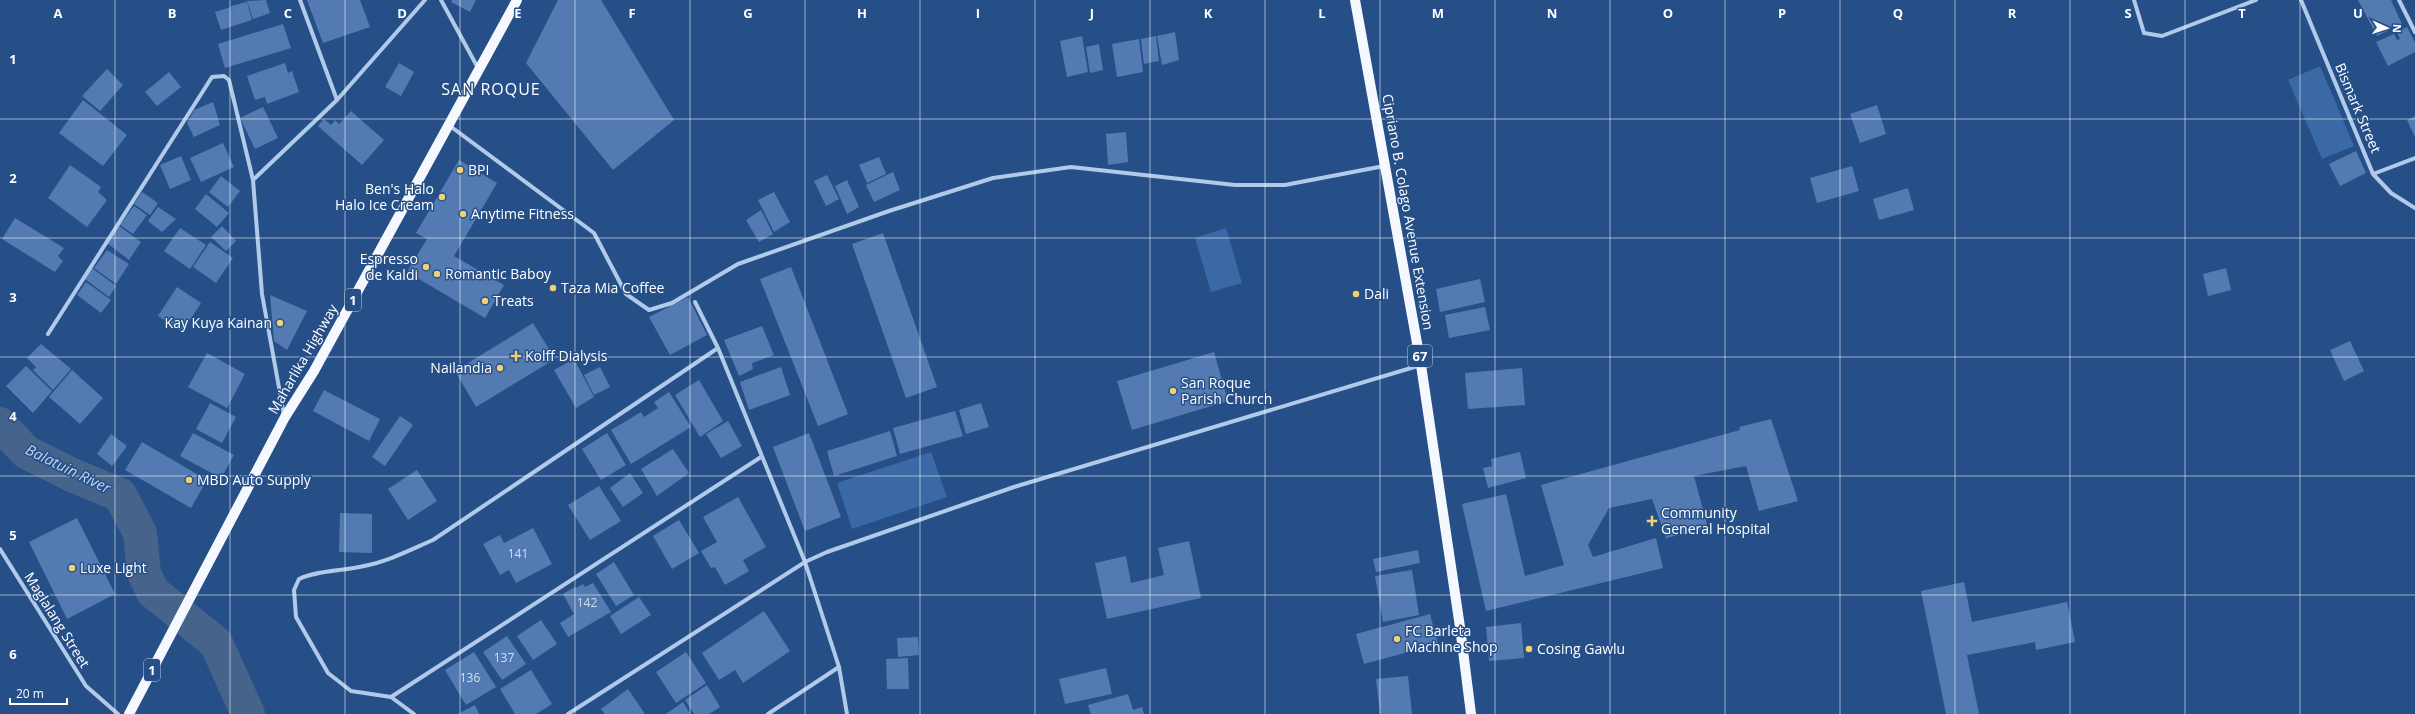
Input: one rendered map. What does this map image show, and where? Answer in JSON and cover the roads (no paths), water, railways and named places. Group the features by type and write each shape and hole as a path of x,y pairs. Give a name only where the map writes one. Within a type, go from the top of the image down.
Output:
{"main road":[{"name":"Maharlika Highway","path":"128,714 285,417 314,371 517,0"},
{"name":"Cipriano B. Colago Avenue Extension","path":"1355,0 1421,365 1456,597 1471,714"}],"street":[{"path":"300,0 337,100"},
{"path":"253,180 337,100 425,0"},
{"path":"441,0 479,71"},
{"path":"2134,0 2144,33 2162,36 2256,0"},
{"name":"Bismark Street","path":"2301,0 2374,174 2391,193 2415,208"},
{"path":"2399,0 2415,32"},
{"path":"48,334 212,78 216,76 224,76 229,80 253,180 262,294 285,417"},
{"path":"449,126 594,233 626,294 648,310 672,303 738,264 889,211 993,178 1071,167 1235,185 1285,185 1386,166"},
{"path":"2374,174 2415,158"},
{"path":"695,302 718,348 761,457 805,562 839,666 847,714"},
{"path":"414,714 391,697 351,691 328,674 296,617 294,590 299,579 308,575 365,566 394,558 433,540 718,348"},
{"path":"568,714 805,562 827,552 1014,487 1421,365"},
{"path":"391,697 761,457"},
{"name":"Maglalang Street","path":"1,553 86,686 118,714"},
{"path":"768,714 839,666"}],"waterway":[{"name":"Balatuin River","path":"0,424 26,452 72,475 120,495 140,533 144,573 153,592 216,643 248,714"}],"place":[{"name":"BPI","path":"460,170"},
{"name":"Ben's Halo Halo Ice Cream","path":"442,197"},
{"name":"Anytime Fitness","path":"463,214"},
{"name":"Espresso de Kaldi","path":"426,267"},
{"name":"Romantic Baboy","path":"437,274"},
{"name":"Taza Mia Coffee","path":"553,288"},
{"name":"Dali","path":"1356,294"},
{"name":"Treats","path":"485,301"},
{"name":"Kay Kuya Kainan","path":"280,323"},
{"name":"Kolff Dialysis","path":"516,356"},
{"name":"Nailandia","path":"500,368"},
{"name":"San Roque Parish Church","path":"1173,391"},
{"name":"MBD Auto Supply","path":"189,480"},
{"name":"Community General Hospital","path":"1652,521"},
{"name":"Luxe Light","path":"72,568"},
{"name":"FC Barleta Machine Shop","path":"1397,639"},
{"name":"Cosing Gawlu","path":"1529,649"}],"district":[{"name":"SAN ROQUE","path":"491,89"}]}
